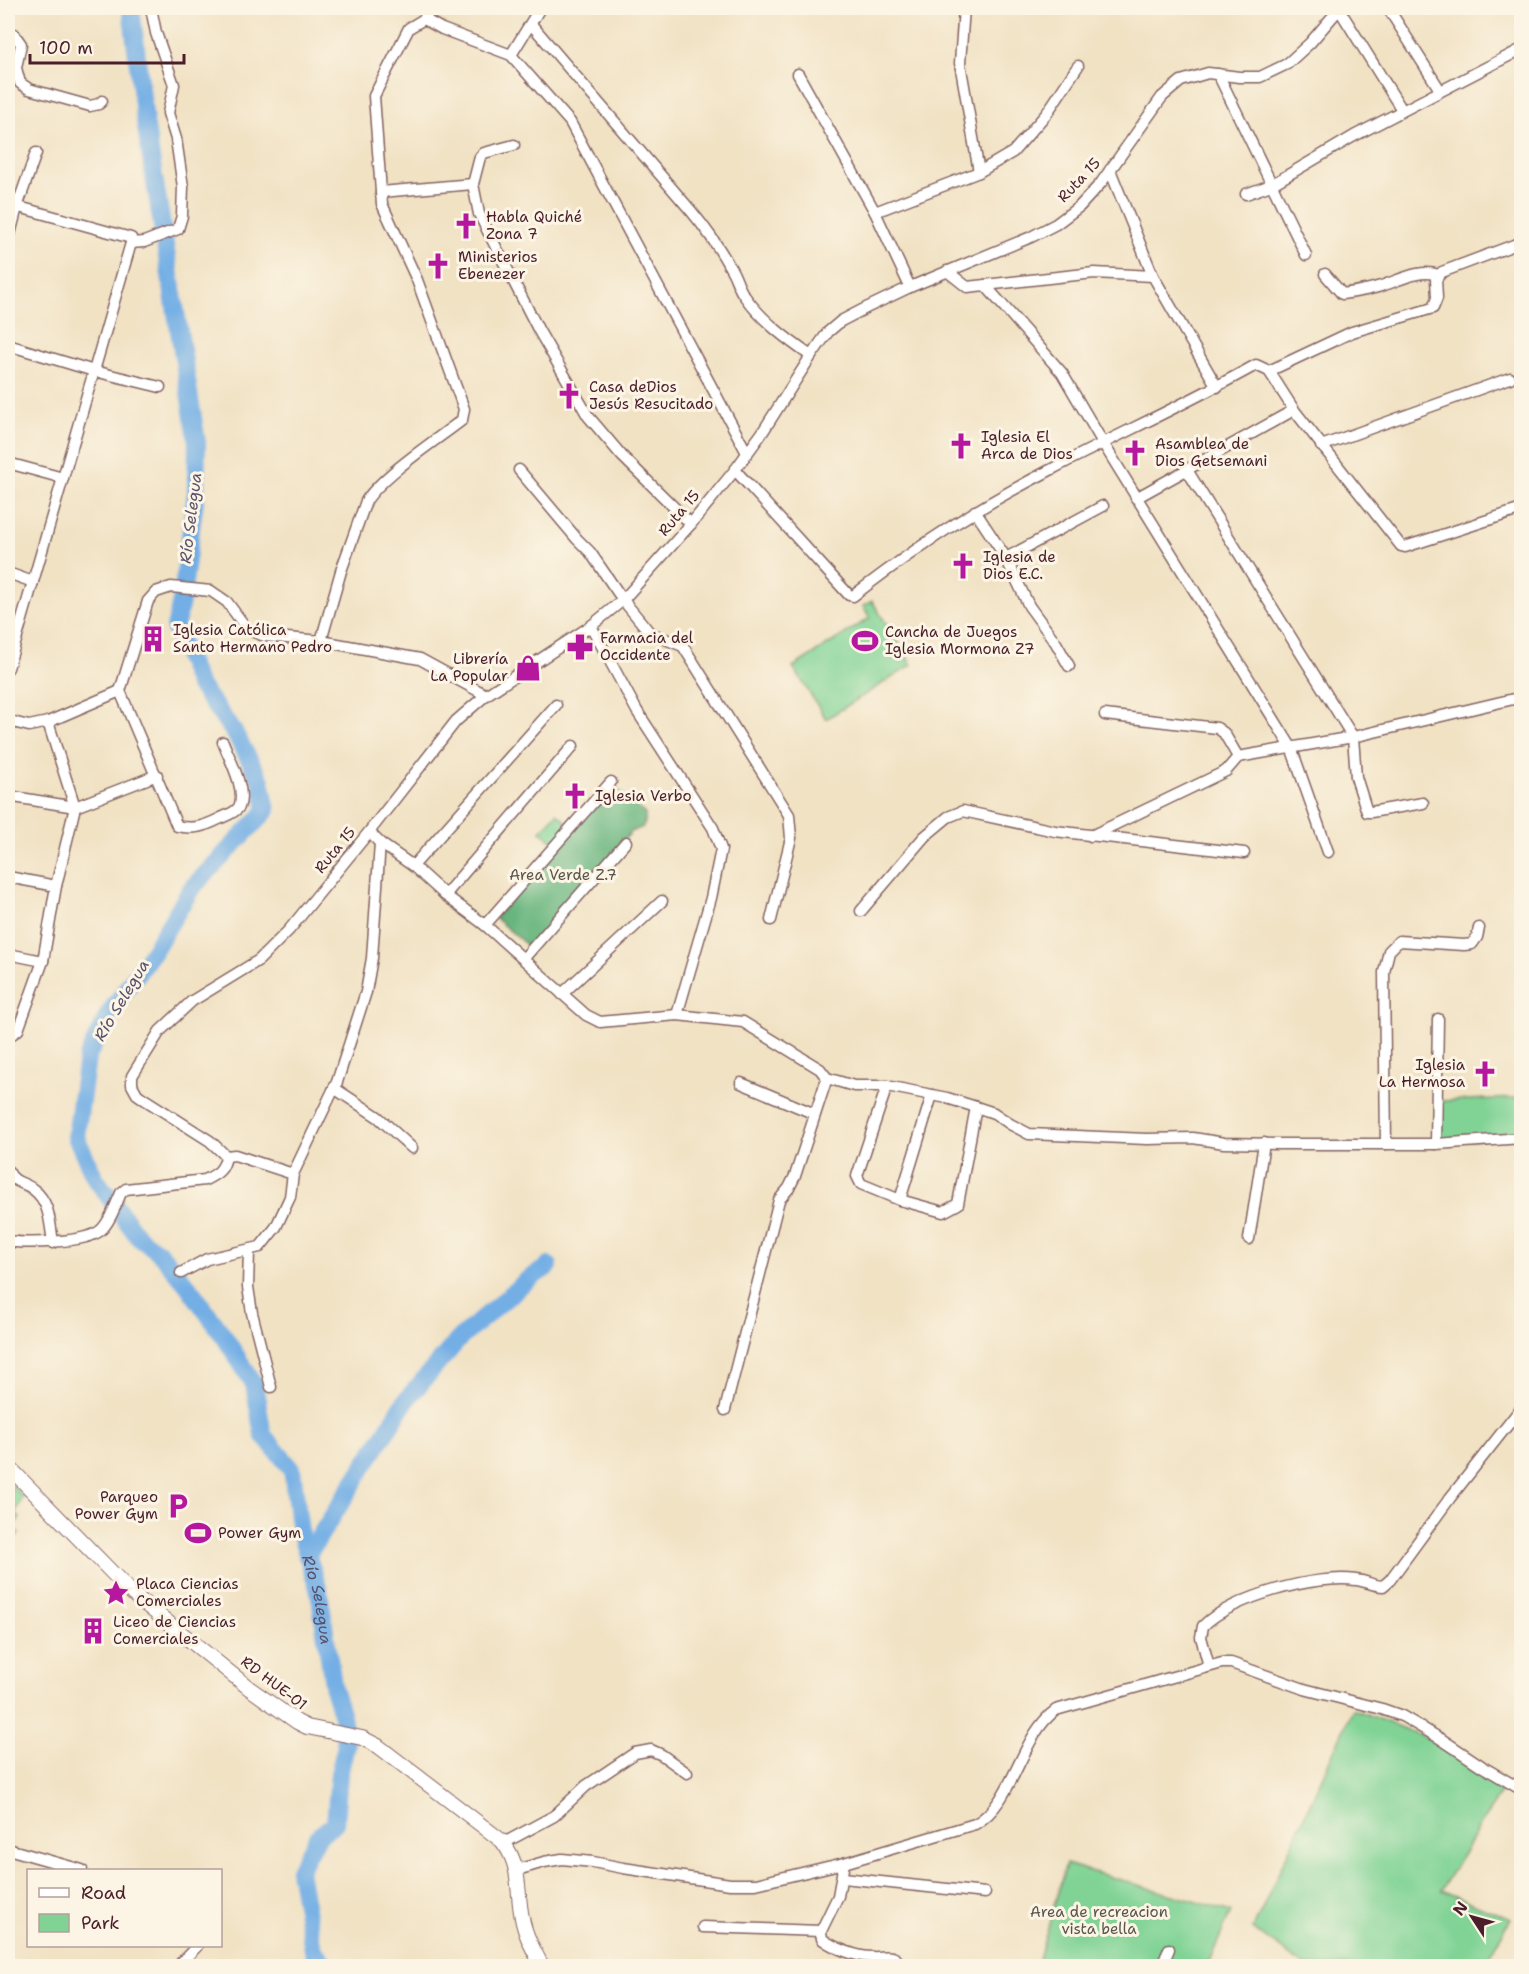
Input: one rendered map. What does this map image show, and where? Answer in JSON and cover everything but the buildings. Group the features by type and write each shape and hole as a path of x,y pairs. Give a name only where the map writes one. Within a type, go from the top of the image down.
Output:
{"street":[{"path":"131,243 144,242 178,229 182,216 183,187 176,139 168,113 174,85 156,33 151,8"},
{"path":"321,641 341,571 366,501 371,493 462,420 464,409 417,280 382,204 381,192 374,96 409,28 424,20 432,8"},
{"path":"511,55 540,8"},
{"path":"964,8 960,63 979,172"},
{"path":"1339,8 1402,110"},
{"name":"Ruta 15","path":"226,1156 210,1141 137,1094 132,1085 132,1076 160,1031 192,1001 259,960 289,930 456,721 486,694 591,626 623,600 691,524 735,470 828,332 841,321 910,287 1031,237 1056,224 1080,206 1110,170 1162,97 1181,81 1208,73 1260,77 1287,64 1310,43 1339,8"},
{"path":"1388,8 1440,90"},
{"path":"424,20 511,55 570,122 747,453"},
{"path":"531,24 693,212 714,240 733,272 741,293 774,330 811,356"},
{"path":"8,32 14,34 21,44 16,68 20,83 30,89 90,106 99,104 102,100"},
{"path":"1246,194 1271,185 1402,110 1521,49"},
{"path":"875,212 979,172 1013,152 1047,113 1078,66"},
{"path":"798,74 875,212 910,287"},
{"path":"1218,74 1306,255"},
{"path":"514,145 484,153 478,161 473,184 478,214 539,331 588,416 622,456 691,524"},
{"path":"8,242 12,206 36,153"},
{"path":"1110,170 1154,276 1217,387"},
{"path":"381,192 473,184"},
{"path":"8,668 131,243 131,238 12,206"},
{"path":"1325,274 1342,294 1379,286 1420,273 1431,272 1438,275 1521,242"},
{"path":"947,272 967,287 1094,273 1154,276"},
{"path":"1269,371 1352,332 1432,308 1437,298 1436,279 1438,275"},
{"path":"985,285 1062,373 1136,498 1291,747 1328,852"},
{"path":"8,345 94,371 160,387"},
{"path":"735,470 849,595 853,596 935,536 975,512 1102,442 1217,387 1256,365 1269,371 1294,410 1401,546 1405,547 1521,509"},
{"path":"1322,446 1510,378"},
{"path":"1136,498 1294,410"},
{"path":"8,463 63,478"},
{"path":"519,470 590,552 623,600 650,633 683,646 789,815 790,838 771,920"},
{"path":"1187,470 1353,737 1356,777 1367,812 1423,803"},
{"path":"1006,558 1103,506"},
{"path":"975,512 1006,558 1029,606 1056,642 1069,666"},
{"path":"8,573 33,582"},
{"path":"224,742 239,782 241,795 238,808 231,814 205,826 185,828 177,826 120,691 148,601 156,592 171,587 211,591 227,602 247,629 264,636 321,641 420,659 486,694"},
{"path":"591,626 637,711 713,828 721,849 711,898 677,1015"},
{"path":"8,721 29,726 48,722 120,691"},
{"path":"1091,836 1226,771 1238,757 1353,737 1521,697"},
{"path":"413,866 556,705"},
{"path":"1105,715 1217,728 1224,733 1238,757"},
{"path":"8,1036 13,1030 43,961 56,886 75,807 48,722"},
{"path":"445,895 573,746"},
{"path":"8,796 75,807 157,775"},
{"path":"484,925 611,782"},
{"path":"861,911 924,837 956,812 963,811 1026,826 1091,836 1244,853"},
{"path":"369,832 524,958 586,1015 600,1022 677,1015 742,1022 820,1070 827,1078 854,1086 887,1086 976,1107 994,1113 1029,1134 1147,1139 1192,1138 1224,1143 1436,1144 1521,1138"},
{"path":"524,958 626,842"},
{"path":"180,1273 207,1259 260,1247 276,1227 290,1197 293,1174 334,1088 366,992 372,958 380,843"},
{"path":"8,877 56,886"},
{"path":"562,994 662,901"},
{"path":"1386,1144 1384,972 1389,951 1399,941 1472,944 1479,928"},
{"path":"8,954 43,961"},
{"path":"1436,1144 1438,1019"},
{"path":"725,1410 779,1200 795,1176 827,1078"},
{"path":"741,1083 815,1114"},
{"path":"887,1086 857,1176 861,1184 900,1200 942,1212 958,1204 976,1107"},
{"path":"334,1088 378,1118 412,1149"},
{"path":"900,1200 932,1095"},
{"path":"1249,1239 1264,1143"},
{"path":"9,1243 53,1243 98,1232 121,1193 126,1189 205,1180 217,1174 225,1166 226,1156 235,1155 293,1174"},
{"path":"8,1171 11,1178 19,1184 33,1188 46,1203 53,1243"},
{"path":"249,1251 248,1287 252,1313 271,1387"},
{"path":"1209,1666 1202,1637 1203,1626 1220,1614 1271,1589 1329,1579 1356,1580 1383,1586 1390,1580 1521,1407"},
{"name":"RD HUE-01","path":"8,1466 134,1596 249,1688 307,1727 362,1738 378,1746 504,1843 511,1851 517,1870 522,1918 530,1945 542,1966"},
{"path":"517,1870 562,1859 730,1884 756,1884 844,1863 982,1820 996,1804 1042,1722 1056,1710 1209,1666 1231,1663 1304,1689 1402,1716 1521,1790"},
{"path":"504,1843 554,1816 586,1786 635,1753 651,1750 687,1773"},
{"path":"8,1849 78,1869"},
{"path":"844,1863 838,1896 821,1931 822,1939 829,1945 869,1958 891,1956 902,1966"},
{"path":"843,1878 985,1893"},
{"path":"703,1928 821,1931"},
{"path":"178,1966 196,1947"},
{"path":"1162,1966 1169,1949"}],"green space":[{"name":"Cancha de Juegos Iglesia Mormona Z7","path":"872,601 912,665 826,719 793,667 870,618 863,606"},
{"name":"Area Verde Z.7","path":"612,785 645,814 643,827 631,832 530,948 495,918"},
{"path":"557,813 571,826 555,844 541,831"},
{"path":"1521,1098 1521,1137 1437,1142 1440,1101"},
{"path":"8,1481 23,1497 15,1513 20,1518 12,1527 19,1533 8,1546"},
{"path":"1353,1709 1430,1739 1504,1786 1441,1890 1511,1919 1483,1966 1305,1966 1253,1929"},
{"name":"Area de recreacion vista bella","path":"1066,1864 1231,1912 1207,1966 1037,1966"}],"waterway":[{"name":"Río Selegua","path":"131,8 145,121 197,442 196,493 182,597 175,628 198,684 234,732 261,781 267,810 191,889 154,950 108,1015 87,1058 76,1137 95,1178 139,1238 159,1252 188,1286 225,1338 254,1384 263,1435 292,1469 300,1532 319,1591 334,1691 342,1716 346,1746 339,1774 335,1823 317,1837 299,1870 313,1950 327,1966"},
{"path":"307,1556 407,1399 459,1339 526,1281 549,1266"}],"place":[{"name":"Habla Quiché Zona 7","path":"466,226"},
{"name":"Ministerios Ebenezer","path":"438,266"},
{"name":"Casa deDios Jesús Resucitado","path":"569,396"},
{"name":"Iglesia El Arca de Dios","path":"961,446"},
{"name":"Asamblea de Dios Getsemani","path":"1135,453"},
{"name":"Iglesia de Dios E.C.","path":"963,566"},
{"name":"Iglesia Católica Santo Hermano Pedro","path":"153,639"},
{"name":"Cancha de Juegos Iglesia Mormona Z7","path":"865,641"},
{"name":"Farmacia del Occidente","path":"580,647"},
{"name":"Librería La Popular","path":"528,668"},
{"name":"Iglesia Verbo","path":"575,796"},
{"name":"Iglesia La Hermosa","path":"1485,1074"},
{"name":"Parqueo Power Gym","path":"178,1506"},
{"name":"Power Gym","path":"198,1533"},
{"name":"Placa Ciencias Comerciales","path":"116,1593"},
{"name":"Liceo de Ciencias Comerciales","path":"93,1631"}]}
